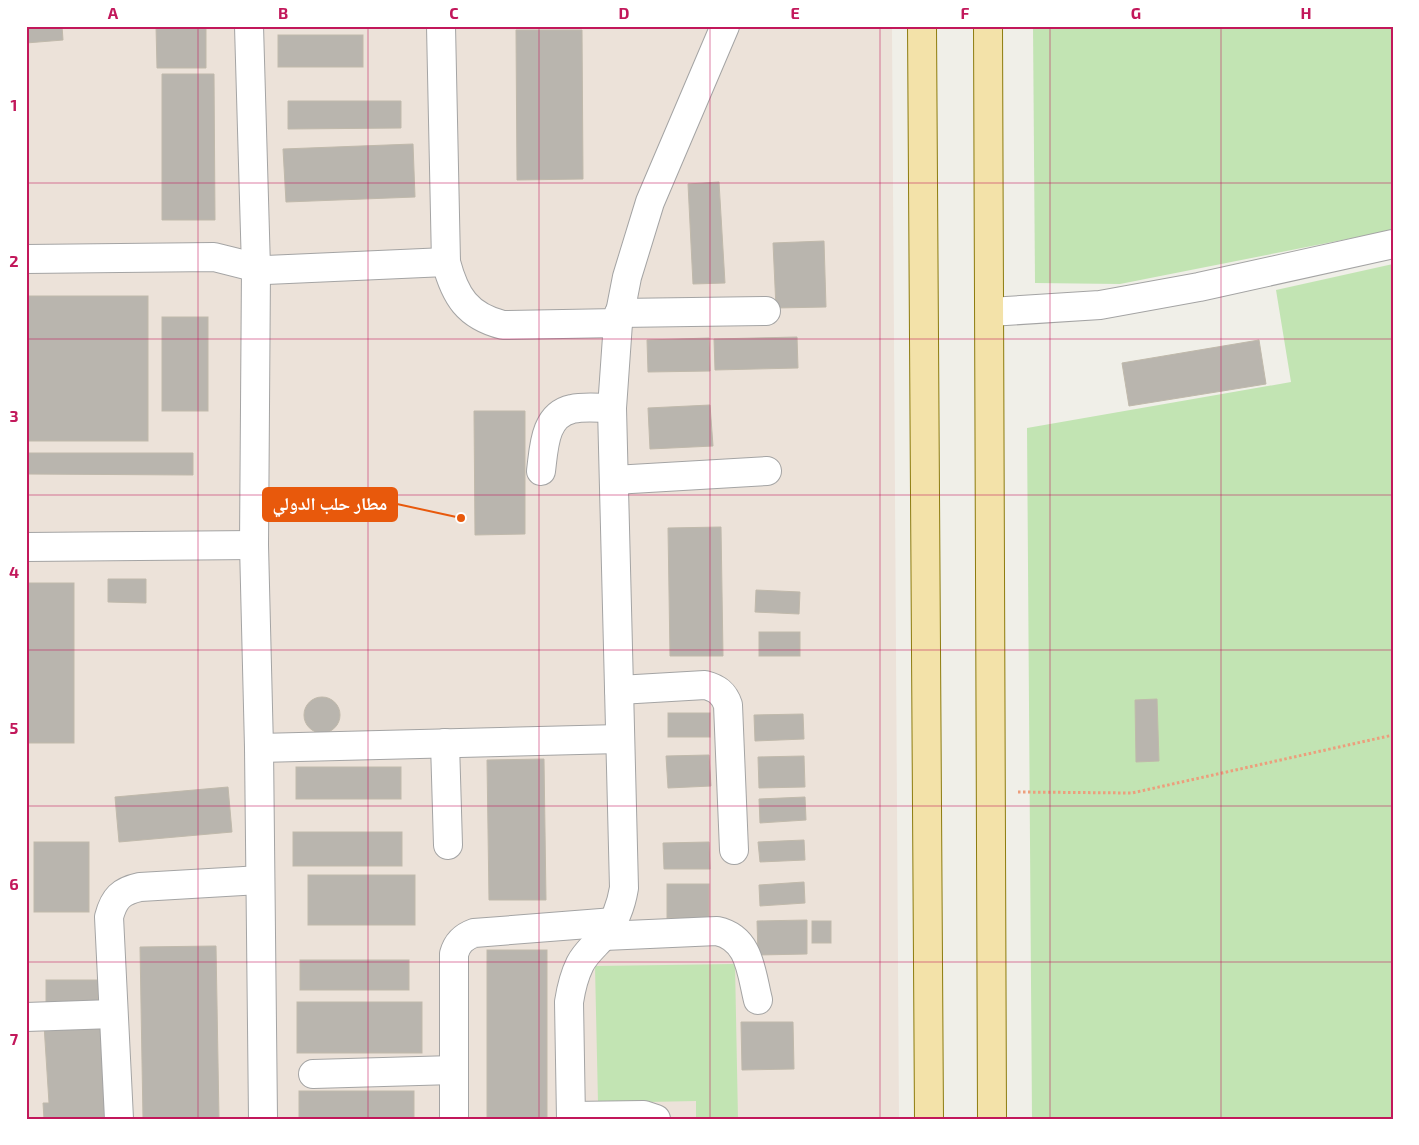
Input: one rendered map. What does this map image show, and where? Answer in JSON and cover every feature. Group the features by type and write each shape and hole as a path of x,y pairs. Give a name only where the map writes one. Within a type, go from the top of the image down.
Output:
{"main road":[{"path":"922,26 929,1119"},
{"path":"988,26 992,1119"}],"street":[{"path":"249,26 256,268 254,545 259,748 263,1119"},
{"path":"441,26 446,262 456,292 476,314 488,321 503,325 766,311"},
{"path":"656,1119 644,1115 571,1117 569,1002 580,965 590,949 609,929 619,912 624,888 612,408 619,318 629,268 650,202 724,26"},
{"path":"990,312 1100,305 1199,287 1393,244"},
{"path":"26,259 214,257 266,270 446,262"},
{"path":"541,471 546,436 549,426 556,418 573,408 612,408"},
{"path":"614,480 767,471"},
{"path":"26,547 254,545"},
{"path":"619,690 705,685 713,687 725,697 728,705 734,850"},
{"path":"259,748 620,739"},
{"path":"444,743 448,845"},
{"path":"119,1119 109,917 112,906 119,896 128,890 140,887 260,880"},
{"path":"454,1119 454,954 456,946 461,940 474,933 609,929 717,931 726,933 735,938 746,954 758,1000"},
{"path":"26,1017 113,1014"},
{"path":"313,1074 454,1070"}],"path":[{"path":"990,792 1132,793 1393,734"}],"shaded area":[{"path":"26,26 892,26 899,1119 26,1119"}],"green space":[{"path":"1033,26 1393,26 1393,230 1120,284 1035,283"},
{"path":"1393,264 1393,1119 1032,1119 1027,428 1291,382 1276,290"},
{"path":"735,964 738,1119 696,1119 696,1101 598,1103 595,966"}],"building":[{"path":"26,26 62,26 63,40 26,43"},
{"path":"156,26 206,26 206,68 157,68"},
{"path":"516,30 582,30 583,179 517,180"},
{"path":"278,35 363,35 363,67 278,67"},
{"path":"162,74 214,74 215,220 162,220"},
{"path":"288,101 401,101 401,128 288,129"},
{"path":"413,144 415,197 286,202 283,149"},
{"path":"719,182 725,283 693,284 688,184"},
{"path":"824,241 826,307 776,308 773,243"},
{"path":"26,296 148,296 148,441 26,441"},
{"path":"162,317 208,317 208,411 162,411"},
{"path":"797,337 798,368 715,370 714,339"},
{"path":"709,338 710,371 648,372 647,340"},
{"path":"1259,340 1266,384 1129,406 1122,363"},
{"path":"710,405 713,446 650,449 648,408"},
{"path":"474,411 525,411 525,534 475,535"},
{"path":"26,453 193,453 193,475 26,474"},
{"path":"721,527 723,656 670,656 668,528"},
{"path":"108,579 146,579 146,603 108,602"},
{"path":"26,583 74,583 74,743 26,743"},
{"path":"756,590 800,592 799,614 755,612"},
{"path":"759,632 800,632 800,656 759,656"},
{"path":"322,697 335,702 340,715 335,728 322,733 309,728 304,715 309,702"},
{"path":"1157,699 1159,761 1136,762 1135,700"},
{"path":"668,713 710,713 710,737 668,737"},
{"path":"803,714 804,739 755,741 754,715"},
{"path":"709,755 711,786 668,788 666,756"},
{"path":"804,756 805,787 759,788 758,757"},
{"path":"544,759 546,900 489,900 487,760"},
{"path":"296,767 401,767 401,799 296,799"},
{"path":"228,787 232,832 119,842 115,797"},
{"path":"805,797 806,820 760,823 759,799"},
{"path":"293,832 402,832 402,866 293,866"},
{"path":"804,840 805,860 760,862 758,842"},
{"path":"34,842 89,842 89,912 34,912"},
{"path":"709,842 710,869 664,869 663,843"},
{"path":"308,875 415,875 415,925 308,925"},
{"path":"804,882 805,903 760,906 759,885"},
{"path":"667,884 709,884 709,918 667,918"},
{"path":"807,920 807,954 758,955 757,921"},
{"path":"812,921 831,921 831,943 812,943"},
{"path":"216,946 219,1119 143,1119 140,947"},
{"path":"487,950 547,950 547,1119 487,1119"},
{"path":"300,960 409,960 409,990 300,990"},
{"path":"46,980 98,980 98,1003 46,1003"},
{"path":"297,1002 422,1002 422,1053 297,1053"},
{"path":"100,1021 106,1119 44,1119 43,1103 49,1103 44,1025"},
{"path":"741,1022 793,1022 794,1069 742,1070"},
{"path":"299,1091 414,1091 414,1119 299,1119"}],"place":[{"name":"مطار حلب الدولي","path":"461,518"}]}
